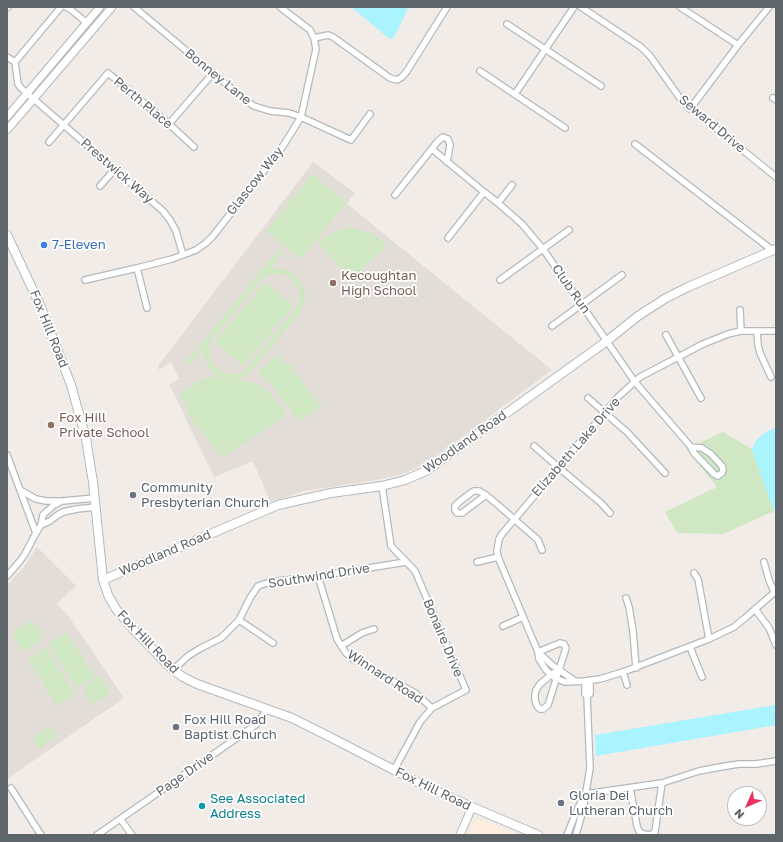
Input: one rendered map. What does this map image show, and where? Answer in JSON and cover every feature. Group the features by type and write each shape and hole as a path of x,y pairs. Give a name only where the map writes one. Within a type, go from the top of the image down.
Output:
{"main road":[{"name":"Fox Hill Road","path":"7,235 40,305 71,384 81,417 94,482 103,580 108,595 116,609 133,629 173,670 183,677 197,684 292,718 423,785 538,835"},
{"name":"Woodland Road","path":"103,580 278,505 331,493 382,486 405,480 426,471 607,341 638,316 666,298 774,249"}],"street":[{"path":"7,57 15,62 61,7"},
{"path":"66,7 86,23"},
{"path":"7,117 100,7"},
{"path":"7,130 112,7"},
{"name":"Bonney Lane","path":"134,7 212,73 254,106 270,111 301,117 351,140 370,114"},
{"path":"280,7 310,30 314,38 328,35 333,37 390,78 397,80 407,71 447,7"},
{"path":"515,94 574,7"},
{"name":"Seward Drive","path":"581,7 646,51 682,101 690,109 776,177"},
{"path":"680,7 738,45"},
{"path":"690,109 738,45 769,7"},
{"path":"507,24 601,86"},
{"name":"Glascow Way","path":"85,280 137,268 183,255 196,250 213,236 282,146 301,117 316,49 314,38"},
{"name":"Prestwick Way","path":"15,62 18,84 21,88 163,211 176,231 183,255"},
{"path":"480,71 565,128"},
{"name":"Perth Place","path":"64,125 108,73 194,147"},
{"path":"169,124 212,73"},
{"path":"49,142 64,125"},
{"path":"395,195 438,141 443,137 448,139 450,145 447,162"},
{"path":"635,144 774,249"},
{"name":"Club Run","path":"432,149 522,224 543,249 635,382 691,447 694,453 714,474 718,476 722,473 722,466 711,454 702,448 691,447"},
{"path":"100,186 115,169"},
{"path":"498,203 512,185"},
{"path":"448,238 484,192"},
{"path":"500,280 569,230"},
{"path":"137,268 147,308"},
{"path":"552,326 622,274"},
{"path":"740,310 741,331"},
{"name":"Elizabeth Lake Drive","path":"553,676 542,666 538,652 498,557 497,546 502,534 618,397 640,377 703,344 728,334 741,331 776,331"},
{"path":"757,331 760,353 771,376"},
{"path":"666,335 701,398"},
{"path":"588,398 627,432 665,473"},
{"path":"534,446 601,503 610,513"},
{"path":"7,455 36,533"},
{"name":"Bonaire Drive","path":"382,486 391,546 415,571 466,690 432,708 420,722 394,770"},
{"path":"20,490 31,497 49,502 95,498"},
{"path":"486,495 462,513 457,513 455,510 457,503 472,492 477,491 486,495 538,540 542,550"},
{"path":"7,576 23,558 41,525 43,515 54,505 62,501"},
{"path":"41,525 68,511 96,507"},
{"path":"478,562 498,557"},
{"name":"Southwind Drive","path":"173,670 188,656 220,638 228,631 239,620 258,586 270,582 406,562"},
{"path":"553,676 568,683 575,681 588,681 623,672 690,647 734,627 775,592 769,580 764,562"},
{"path":"694,573 698,579 709,639"},
{"name":"Winnard Road","path":"318,576 335,632 346,653 353,659 415,693 432,708"},
{"path":"626,598 633,631 636,668"},
{"path":"755,609 769,628 776,645"},
{"path":"502,626 523,617"},
{"path":"239,620 273,643"},
{"path":"341,646 362,633 374,629"},
{"path":"538,652 562,643 566,649 558,670 553,676 540,684 535,692 535,700 540,709 543,709 548,705 553,676"},
{"path":"690,647 702,677"},
{"name":"Elizabeth Lake Drive","path":"538,652 558,670 575,681"},
{"path":"623,672 628,685"},
{"path":"576,835 583,810 590,768 587,696 585,694 588,681"},
{"name":"Page Drive","path":"97,835 121,820 257,724 267,709"},
{"path":"585,794 662,783 699,771 720,767 776,761"},
{"path":"630,788 636,826 643,834 651,835 656,834 662,783"},
{"path":"11,788 41,835"},
{"path":"567,835 585,794"},
{"path":"460,835 472,807"},
{"path":"121,820 132,835"}],"shaded area":[{"name":"Kecoughtan High School","path":"313,162 355,193 347,204 552,370 434,458 415,469 382,479 304,491 270,502 253,461 214,477 169,384 179,379 171,362 159,370 158,366"},
{"path":"37,547 76,586 57,604 67,614 124,698 7,779 7,585 24,567"},
{"path":"477,818 511,832 518,835 468,835"}],"green space":[{"path":"312,174 347,202 301,259 266,231"},
{"path":"348,228 359,229 371,233 387,246 354,277 349,277 318,244 325,236"},
{"path":"279,249 283,252 270,269 284,269 293,273 300,280 305,294 302,308 300,313 253,369 245,376 235,379 255,383 265,389 275,399 286,415 226,456 220,455 191,418 180,394 193,384 203,379 216,376 221,377 209,368 203,349 190,365 186,362","holes":["272,274 282,274 292,279 300,293 297,307 246,369 236,374 229,374 219,370 211,362 209,346 211,341 259,282"]},
{"path":"265,282 294,306 243,366 215,342"},
{"path":"279,355 286,365 289,363 321,407 300,422 269,381 266,383 258,371"},
{"path":"723,432 752,449 774,511 723,534 677,533 665,512 717,487 686,449"},
{"path":"31,621 40,629 41,641 27,651 21,648 13,636 15,630"},
{"path":"66,632 95,676 77,688 48,644"},
{"path":"46,648 75,695 57,706 28,659"},
{"path":"100,677 109,691 108,695 92,705 85,693 86,686 93,679"},
{"path":"50,726 57,736 39,748 32,738"}],"water":[{"path":"351,7 408,7 395,35 392,39 390,39"},
{"path":"776,427 776,513 770,501 752,449 755,442 763,434"},
{"path":"776,705 776,725 596,756 595,735"}],"place":[{"name":"7-Eleven","path":"44,245"},
{"name":"Kecoughtan High School","path":"333,283"},
{"name":"Fox Hill Private School","path":"51,425"},
{"name":"Community Presbyterian Church","path":"133,495"},
{"name":"Fox Hill Road Baptist Church","path":"176,727"},
{"name":"Gloria Dei Lutheran Church","path":"561,803"},
{"name":"See Associated Address","path":"202,806"}]}
